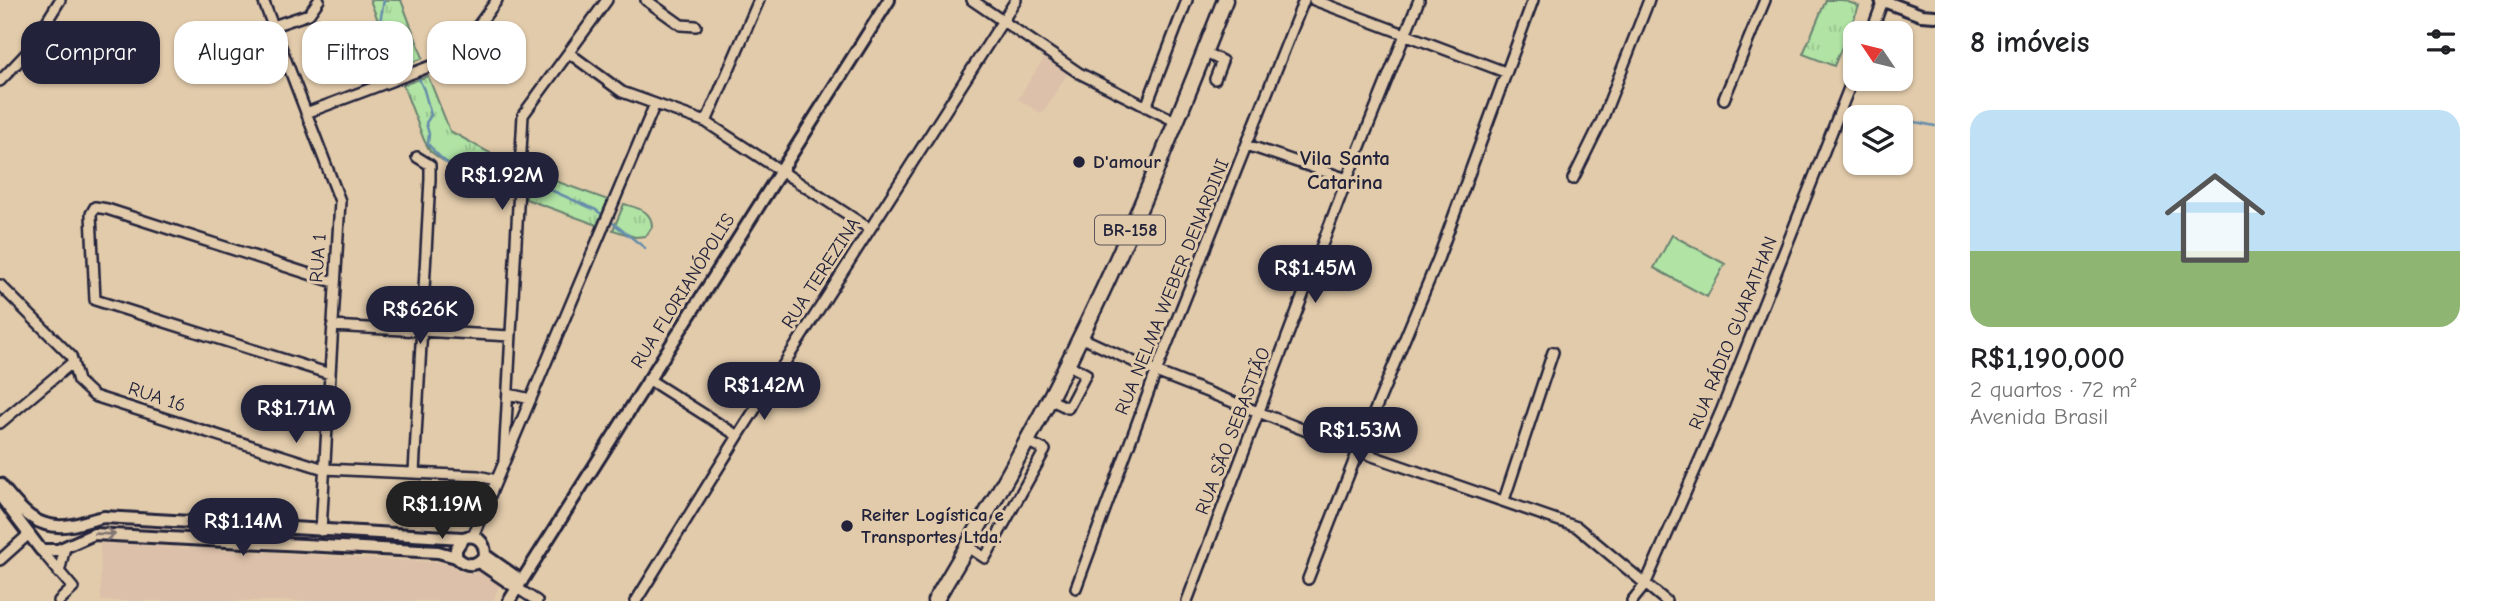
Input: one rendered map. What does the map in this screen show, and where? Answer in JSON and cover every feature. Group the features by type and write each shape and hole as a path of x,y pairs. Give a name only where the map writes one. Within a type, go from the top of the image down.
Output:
{"highway":[{"name":"BR-158","path":"935,601 982,521 1080,338 1141,206 1225,0"}],"street":[{"path":"0,81 40,39 60,0"},
{"name":"RUA 1","path":"263,0 271,21"},
{"path":"288,21 309,14 319,0"},
{"path":"306,113 455,57 496,0"},
{"path":"504,461 523,115 607,0"},
{"path":"646,0 681,25 695,26"},
{"path":"706,122 759,0"},
{"name":"RUA FLORIANÓPOLIS","path":"509,601 779,170 889,0"},
{"path":"972,0 1079,73 1177,122"},
{"name":"RUA TEREZINA","path":"636,601 1016,0"},
{"path":"1146,107 1187,0"},
{"name":"RUA NELMA WEBER DENARDINI","path":"1076,588 1156,372 1304,0"},
{"path":"1314,0 1505,72"},
{"name":"RUA SÃO SEBASTIÃO","path":"1187,601 1347,179 1419,0"},
{"path":"1308,579 1437,258 1533,0"},
{"path":"1573,179 1602,120 1649,0"},
{"path":"1724,99 1765,0"},
{"path":"1875,21 1882,0 1921,15 1935,16"},
{"path":"1205,52 1222,61 1215,79"},
{"path":"569,53 622,92 706,122 870,229"},
{"name":"RUA 1","path":"288,66 340,201 321,531"},
{"name":"RUA RÁDIO GUARATHAN","path":"1632,601 1645,585 1722,408 1848,91"},
{"path":"456,557 456,549 468,537 496,480 655,104"},
{"path":"1247,145 1347,179"},
{"path":"414,473 430,165 417,158"},
{"path":"330,374 95,300 90,214 95,207 107,209 334,282"},
{"path":"0,285 71,356 72,362 0,423"},
{"path":"332,326 510,336"},
{"path":"1080,338 1156,372 1358,451 1577,527 1666,601"},
{"path":"1504,500 1553,352"},
{"name":"RUA 16","path":"72,362 78,381 94,396 324,469 496,480"},
{"path":"1049,399 1068,408 1086,374 1067,364"},
{"path":"648,379 738,436"},
{"path":"508,394 531,399"},
{"path":"968,546 985,558 1045,450 1026,441"},
{"path":"1004,480 1022,491"},
{"path":"0,484 22,512 45,524 67,526 104,517 468,537 481,540 485,548 482,559 472,565 438,552 94,534 65,547 51,551 41,550"},
{"path":"0,496 73,588 60,601"},
{"path":"982,521 999,532"},
{"path":"0,560 29,534 45,524"},
{"path":"57,525 65,535 59,573"},
{"path":"270,543 271,528"},
{"path":"482,559 519,584 537,601"}],"shaded area":[{"path":"1044,58 1068,73 1042,114 1018,99"},
{"path":"100,543 449,563 470,574 481,571 500,584 493,601 101,601"}],"green space":[{"path":"370,0 401,0 409,21 378,21"},
{"path":"1826,0 1843,0 1859,6 1853,21 1843,21 1843,44 1834,66 1803,54"},
{"path":"413,32 423,58 413,62"},
{"path":"427,76 427,84 431,84 450,131 510,164 508,192 442,160 430,151 403,85 413,84 413,81"},
{"path":"528,171 608,200 597,225 526,199"},
{"path":"624,204 647,213 652,227 646,236 635,237 613,230"},
{"path":"1672,235 1725,264 1707,297 1654,268"}],"waterway":[{"path":"384,0 379,27 399,51 402,65 414,68 431,115 426,123 428,144 439,156 458,171 479,182 503,172 512,173 604,216"},
{"path":"1913,122 1935,126"},
{"path":"609,220 645,248"}],"place":[{"name":"D'amour","path":"1079,162"},
{"name":"Reiter Logística e Transportes Ltda.","path":"847,526"}],"district":[{"name":"Vila Santa Catarina","path":"1345,170"}]}
